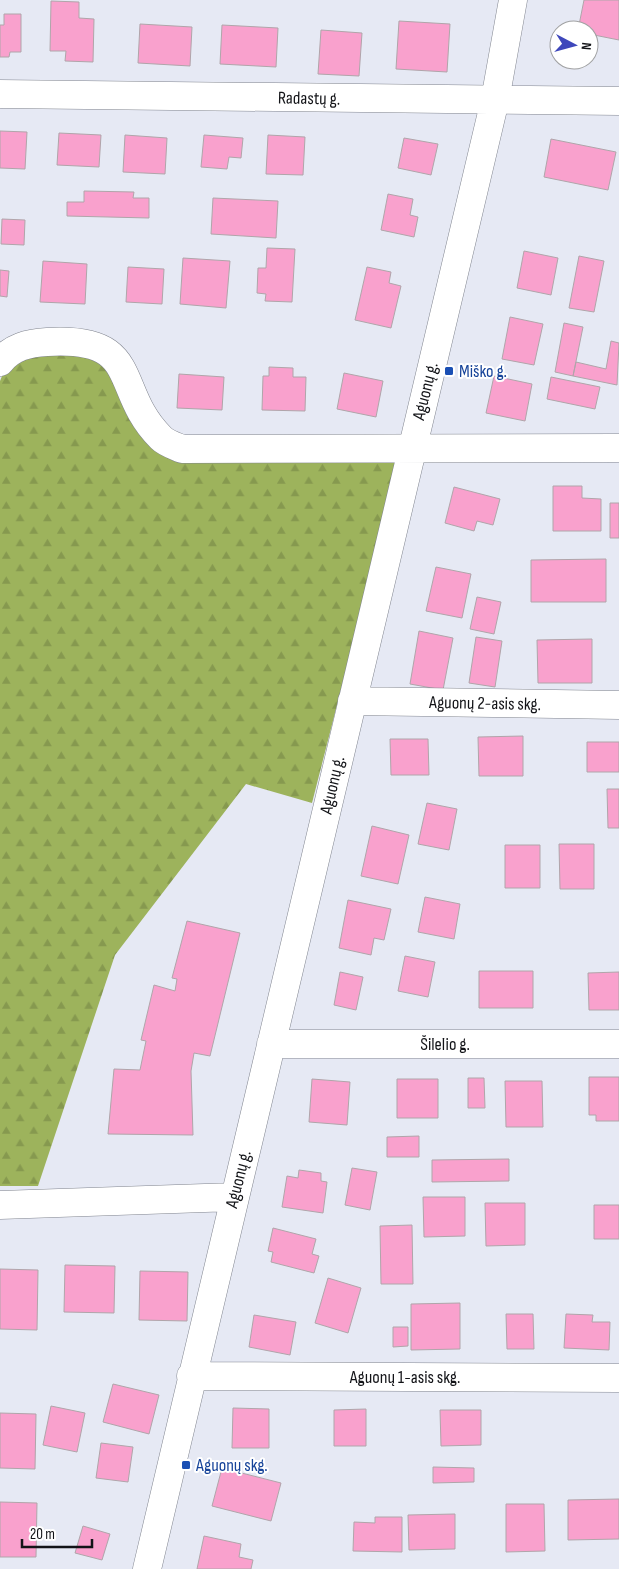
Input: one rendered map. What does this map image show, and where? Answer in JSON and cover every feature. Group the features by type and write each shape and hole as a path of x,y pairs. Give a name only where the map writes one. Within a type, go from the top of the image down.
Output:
{"street":[{"name":"Aguonų g.","path":"147,1569 191,1376 495,100 513,0"},
{"name":"Radastų g.","path":"0,94 619,101"},
{"path":"0,362 8,351 31,342 60,341 87,343 108,352 121,365 140,410 145,417 162,439 182,449 619,448"},
{"name":"Aguonų 2-asis skg.","path":"352,701 619,705"},
{"name":"Šilelio g.","path":"271,1044 619,1044"},
{"path":"0,1205 234,1197"},
{"name":"Aguonų 1-asis skg.","path":"191,1376 619,1378"}],"green space":[{"path":"40,352 88,356 106,363 156,445 178,462 399,462 312,803 246,784 115,955 38,1186 0,1186 0,381 11,365 27,356"}],"building":[{"path":"584,0 619,0 619,40 599,36 599,20 580,20"},
{"path":"51,1 79,2 79,18 94,19 93,62 65,61 66,51 50,51"},
{"path":"4,14 21,14 21,52 10,52 9,57 0,57 0,25 4,25"},
{"path":"399,21 450,24 447,72 396,69"},
{"path":"140,24 192,27 190,66 138,63"},
{"path":"222,25 278,28 276,67 220,64"},
{"path":"321,30 362,33 359,76 318,74"},
{"path":"0,131 27,132 25,169 0,168"},
{"path":"59,133 101,135 99,167 57,165"},
{"path":"125,135 167,138 165,174 123,172"},
{"path":"204,135 243,138 241,158 229,157 227,169 201,167"},
{"path":"268,135 305,137 303,175 266,174"},
{"path":"404,138 438,144 431,175 398,168"},
{"path":"551,139 616,152 608,190 544,177"},
{"path":"84,191 134,192 133,198 149,198 149,218 67,216 67,202 84,202"},
{"path":"388,194 413,199 410,215 418,217 414,237 381,230"},
{"path":"213,198 278,201 276,238 211,234"},
{"path":"2,219 25,220 24,245 1,244"},
{"path":"267,248 295,249 292,302 265,301 266,294 257,293 258,268 266,268"},
{"path":"524,251 558,258 551,295 517,288"},
{"path":"579,256 604,261 594,312 569,308"},
{"path":"183,258 230,261 226,308 180,304"},
{"path":"43,261 87,264 85,304 40,302"},
{"path":"128,267 164,269 162,304 126,302"},
{"path":"367,267 391,272 389,283 401,286 391,328 355,320"},
{"path":"0,270 9,271 7,297 0,296"},
{"path":"510,317 543,324 534,365 502,359"},
{"path":"564,323 583,327 573,376 555,372"},
{"path":"611,341 619,343 617,385 573,376 576,362 606,369"},
{"path":"269,367 293,368 293,377 306,377 305,411 262,410 263,376 269,376"},
{"path":"344,373 383,381 376,417 337,409"},
{"path":"179,374 224,377 222,410 177,408"},
{"path":"494,376 532,384 525,421 486,413"},
{"path":"551,377 600,387 595,409 547,399"},
{"path":"553,486 582,486 582,498 601,499 601,531 553,531"},
{"path":"454,487 500,499 493,525 477,521 474,531 445,523"},
{"path":"610,503 619,503 619,538 610,538"},
{"path":"606,559 606,602 531,602 531,560"},
{"path":"436,567 471,574 462,618 426,611"},
{"path":"477,597 501,602 494,634 470,629"},
{"path":"419,631 453,638 443,690 410,684"},
{"path":"476,637 502,641 495,687 469,683"},
{"path":"592,639 592,683 538,683 537,640"},
{"path":"523,736 523,776 479,776 478,737"},
{"path":"390,739 428,739 429,775 391,775"},
{"path":"587,742 619,742 619,772 587,772"},
{"path":"607,789 619,789 619,828 608,828"},
{"path":"427,803 457,809 449,850 418,844"},
{"path":"372,826 409,835 398,884 361,876"},
{"path":"559,844 594,844 594,889 560,889"},
{"path":"505,845 540,845 540,888 505,888"},
{"path":"425,897 460,904 454,939 418,932"},
{"path":"348,900 391,909 384,940 374,938 371,955 339,948"},
{"path":"187,921 240,933 210,1056 194,1053 191,1071 193,1135 108,1134 114,1069 140,1070 146,1041 141,1040 154,985 175,991 177,979 172,978"},
{"path":"405,956 435,962 428,997 398,991"},
{"path":"479,971 533,971 533,1008 479,1008"},
{"path":"340,972 363,977 356,1010 334,1005"},
{"path":"619,972 619,1010 589,1010 588,973"},
{"path":"589,1077 619,1077 619,1121 596,1121 596,1115 589,1115"},
{"path":"468,1078 484,1078 485,1108 468,1108"},
{"path":"312,1079 350,1082 347,1125 309,1122"},
{"path":"397,1079 438,1079 438,1118 397,1118"},
{"path":"505,1081 542,1081 543,1127 506,1127"},
{"path":"419,1136 419,1157 387,1157 387,1137"},
{"path":"509,1159 509,1181 432,1182 432,1160"},
{"path":"352,1168 377,1172 370,1210 345,1205"},
{"path":"299,1170 321,1173 321,1181 327,1182 323,1213 282,1207 287,1176 298,1178"},
{"path":"423,1197 465,1197 465,1236 424,1237"},
{"path":"485,1203 525,1203 525,1245 486,1246"},
{"path":"594,1205 619,1205 619,1239 594,1239"},
{"path":"412,1225 413,1284 381,1284 380,1226"},
{"path":"273,1228 316,1239 312,1254 319,1256 314,1273 271,1262 273,1252 268,1251"},
{"path":"65,1265 115,1266 114,1313 64,1312"},
{"path":"0,1269 38,1270 37,1330 0,1329"},
{"path":"140,1271 188,1272 187,1321 139,1320"},
{"path":"328,1278 361,1288 348,1333 315,1323"},
{"path":"460,1303 460,1349 411,1350 411,1304"},
{"path":"506,1314 533,1314 534,1349 507,1349"},
{"path":"566,1314 593,1315 592,1322 610,1322 609,1350 564,1348"},
{"path":"254,1315 296,1322 290,1355 249,1347"},
{"path":"393,1327 408,1327 408,1346 393,1347"},
{"path":"113,1384 159,1395 149,1434 103,1422"},
{"path":"51,1406 85,1413 77,1452 43,1445"},
{"path":"233,1408 269,1409 269,1448 232,1448"},
{"path":"366,1409 366,1446 334,1446 334,1410"},
{"path":"440,1410 481,1410 481,1445 441,1446"},
{"path":"0,1413 36,1414 35,1469 0,1468"},
{"path":"101,1443 133,1447 128,1482 96,1478"},
{"path":"433,1467 474,1468 474,1482 433,1483"},
{"path":"222,1468 281,1483 271,1521 212,1506"},
{"path":"619,1499 619,1539 568,1540 568,1500"},
{"path":"0,1502 37,1503 36,1557 0,1557"},
{"path":"506,1504 544,1504 545,1551 506,1552"},
{"path":"455,1514 455,1549 409,1550 408,1515"},
{"path":"375,1517 402,1517 402,1552 353,1551 354,1522 375,1523"},
{"path":"83,1526 110,1534 102,1560 75,1553"},
{"path":"204,1536 241,1544 239,1557 253,1560 251,1569 197,1569"}],"place":[{"name":"Miško g.","path":"449,371"},
{"name":"Aguonų skg.","path":"186,1465"}]}
